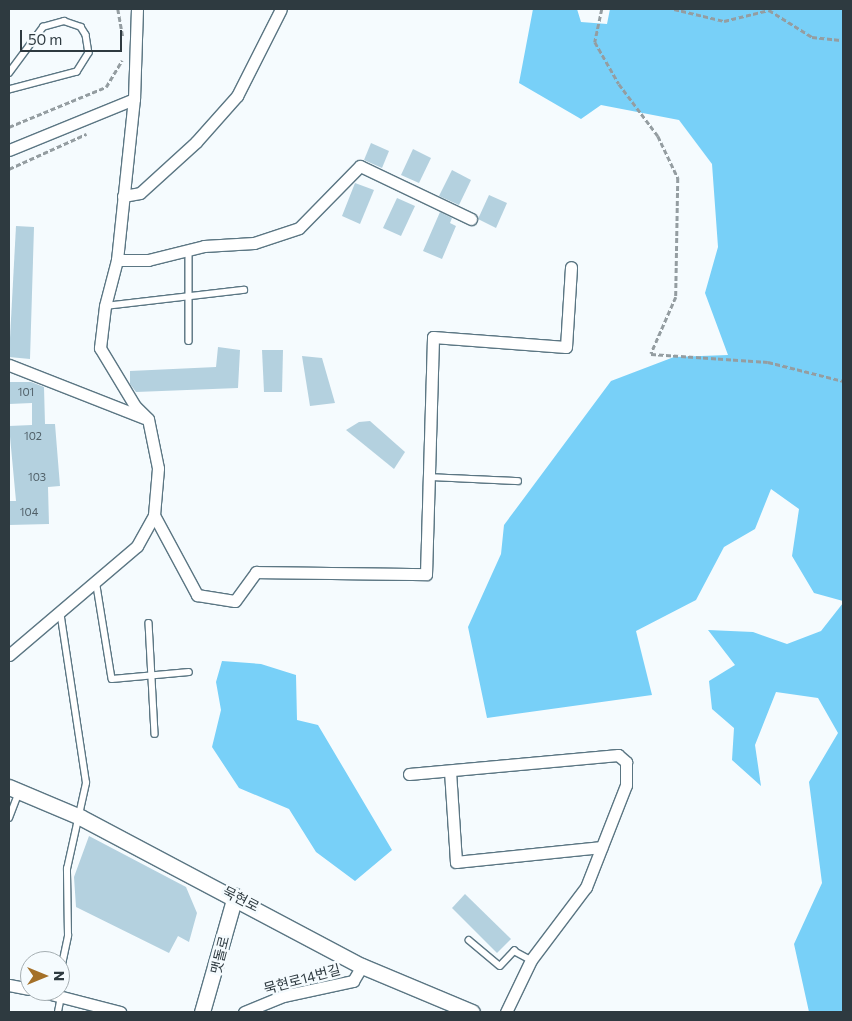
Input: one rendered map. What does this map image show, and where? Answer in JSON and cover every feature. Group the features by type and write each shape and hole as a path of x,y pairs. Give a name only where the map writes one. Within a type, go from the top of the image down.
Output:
{"street":[{"path":"9,654 60,609 137,546 154,515 158,468 148,419 135,406 100,348 105,306 117,260 134,99 138,9"},
{"path":"123,196 140,193 196,142 237,96 281,9"},
{"path":"9,150 134,99"},
{"path":"117,260 148,260 189,250 254,243 299,228 360,166 471,219"},
{"path":"154,515 197,595 236,601 256,572 426,574 433,337 566,346 572,268"},
{"path":"9,365 148,419"},
{"path":"409,774 618,755 626,762 626,785 586,887 530,960 506,1012"},
{"path":"450,771 456,862 601,847"},
{"name":"묵현로","path":"14,789 80,818 235,896 362,966 472,1012"},
{"name":"맷돌로","path":"202,1012 235,896"},
{"name":"묵현로14번길","path":"244,1012 283,996 352,980 362,966"},
{"path":"70,998 120,1012"}],"lane":[{"path":"9,73 43,27 64,21 81,27 86,36 89,53 77,72 9,90"},
{"path":"189,250 190,341"},
{"path":"105,306 189,298 244,290"},
{"path":"429,477 518,481"},
{"path":"96,580 112,679 189,672"},
{"path":"60,609 84,751 86,783 80,818 67,869 68,936 65,951"},
{"path":"149,623 155,734"},
{"path":"9,818 14,789"},
{"path":"469,940 500,966 514,951 530,960"}],"path":[{"path":"118,9 123,44"},
{"path":"602,9 596,42 619,84 658,136 678,178 676,297 651,354 768,362 843,381"},
{"path":"674,9 724,21 769,10 812,36 843,40"},
{"path":"9,127 106,87 118,72 123,51"},
{"path":"9,169 86,134"}],"shaded area":[{"path":"533,9 577,9 581,22 607,24 610,9 843,9 843,601 814,593 792,556 799,509 771,489 755,529 724,547 696,600 636,631 652,695 487,718 468,627 501,554 504,525 611,381 674,357 728,355 705,293 718,247 712,164 679,120 601,105 581,119 519,83"},
{"path":"843,603 843,1012 809,1012 794,944 822,883 809,782 838,733 818,698 776,692 755,745 761,786 732,760 734,728 712,709 709,681 735,665 708,630 753,632 787,644 821,631"},
{"path":"222,661 261,664 296,675 297,720 318,725 392,850 355,881 316,852 289,809 239,788 212,747 221,710 216,682"}],"building":[{"path":"371,143 389,151 382,168 364,160"},
{"path":"413,149 431,158 419,183 401,175"},
{"path":"452,170 471,180 459,205 439,196"},
{"path":"355,183 374,190 360,224 342,216"},
{"path":"489,195 507,203 496,228 478,219"},
{"path":"397,198 415,206 401,236 383,228"},
{"path":"440,212 452,218 450,223 456,226 442,259 423,251"},
{"path":"16,226 34,227 30,359 9,357"},
{"path":"218,347 240,350 238,388 136,392 130,384 130,371 216,367"},
{"path":"262,350 283,350 282,392 264,392"},
{"path":"302,356 322,358 335,403 310,406"},
{"path":"9,382 31,382 44,387 45,424 55,424 60,486 48,487 49,524 9,525 9,501 16,501 9,426 32,425 32,403 9,404"},
{"path":"370,421 405,452 394,469 346,430 359,422"},
{"path":"89,836 186,887 197,913 189,942 178,936 169,953 76,907 74,877"},
{"path":"465,894 511,939 497,953 452,908"}]}
